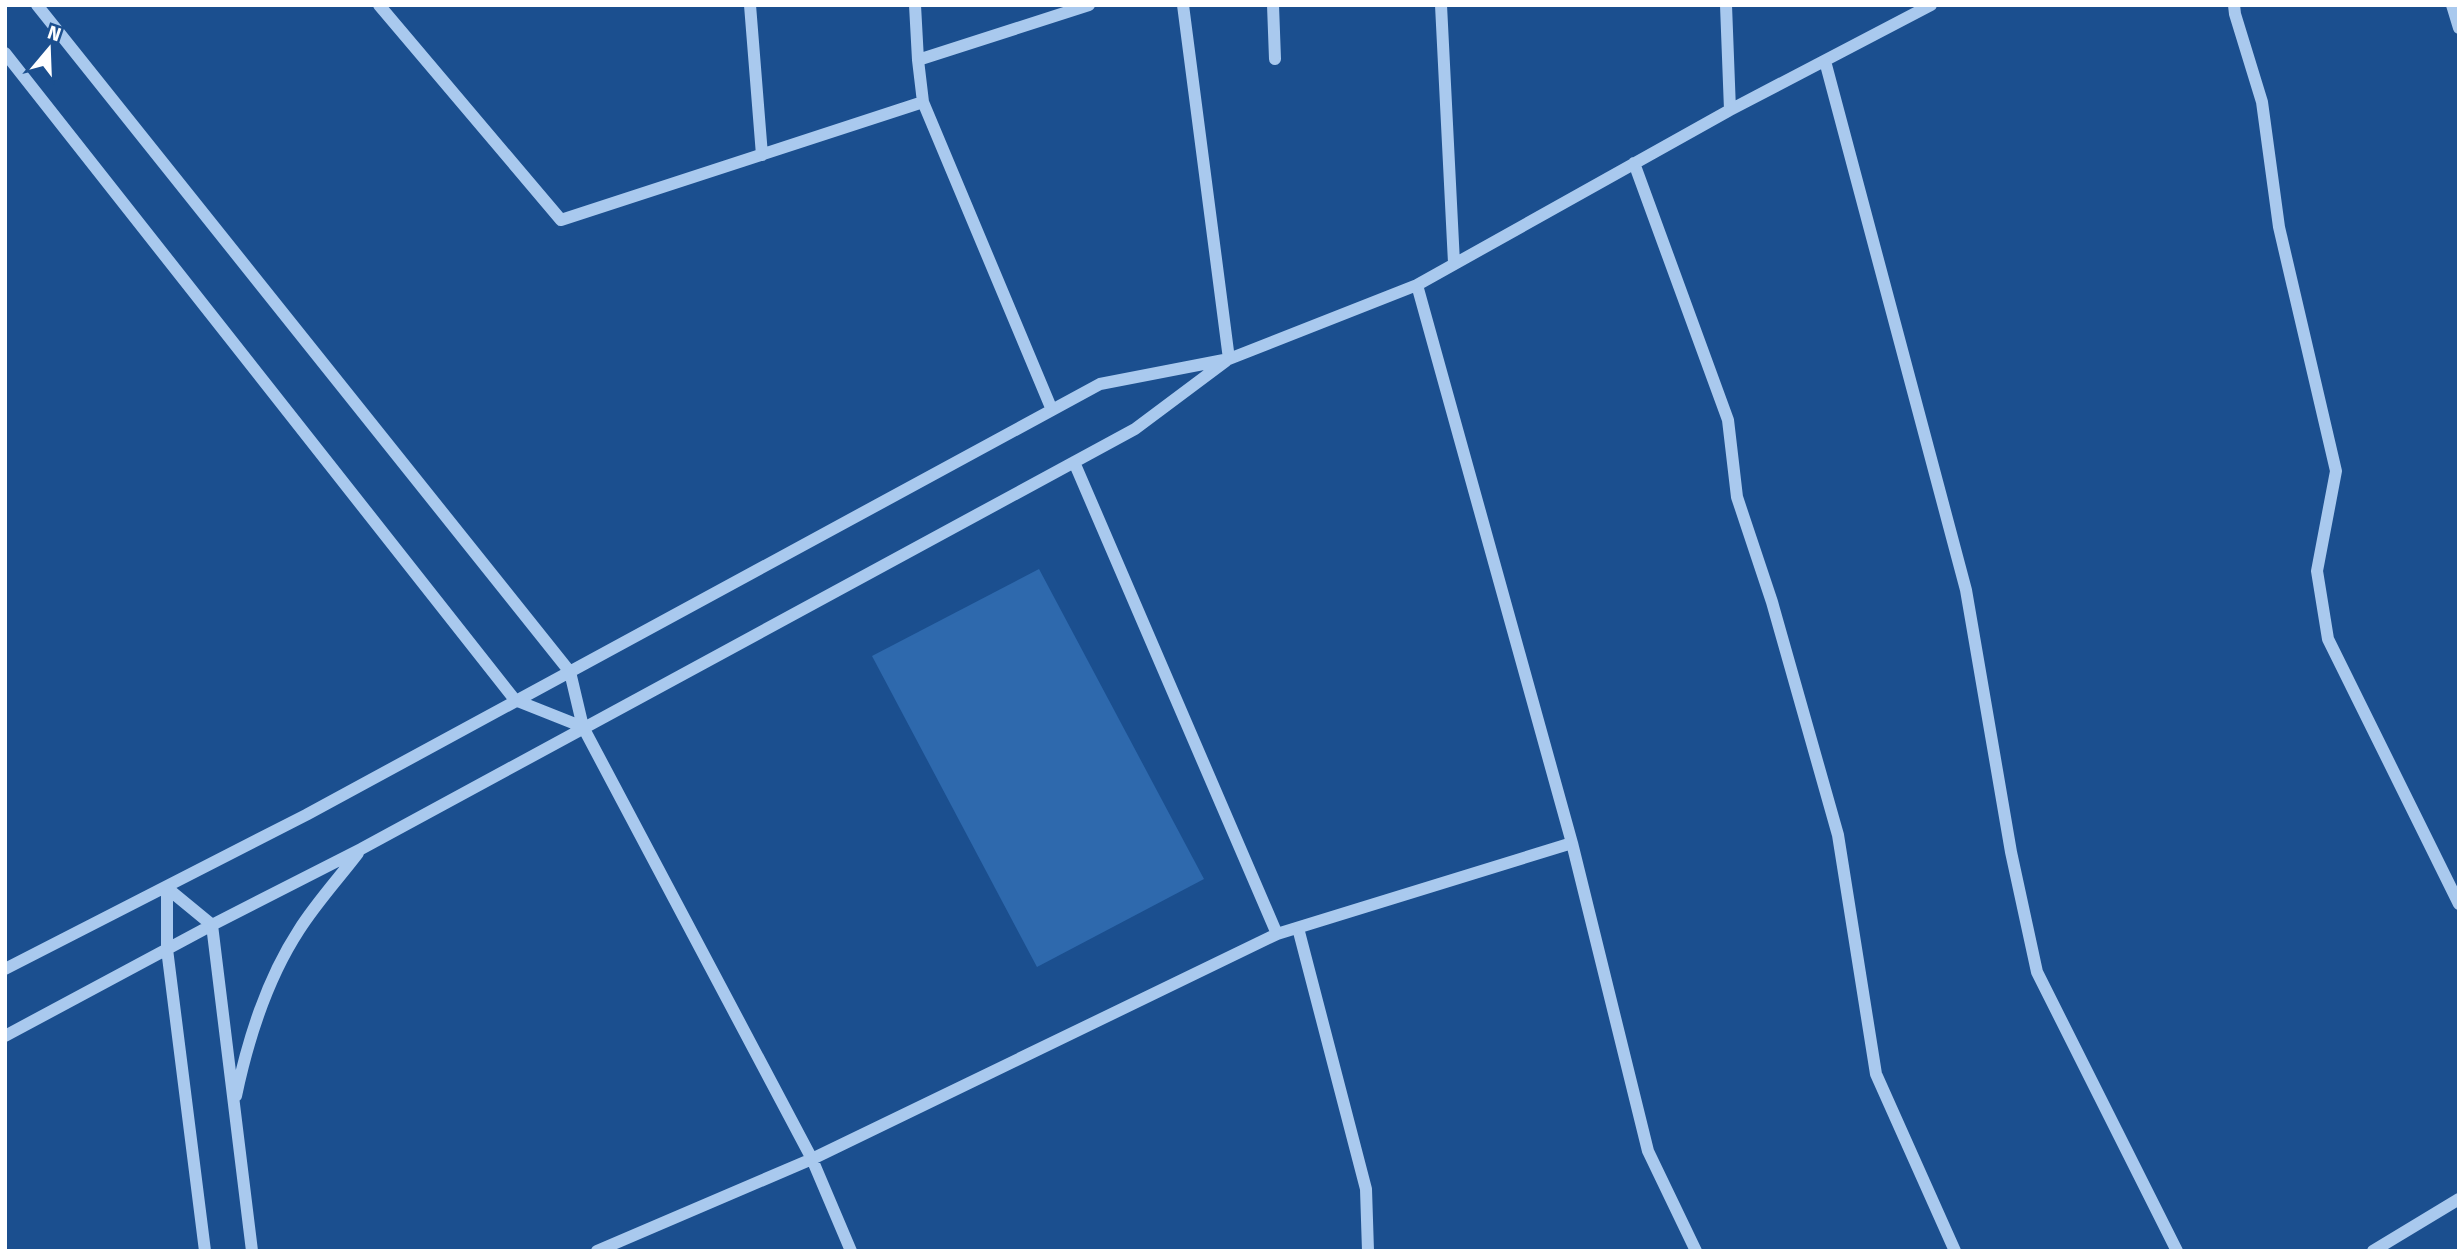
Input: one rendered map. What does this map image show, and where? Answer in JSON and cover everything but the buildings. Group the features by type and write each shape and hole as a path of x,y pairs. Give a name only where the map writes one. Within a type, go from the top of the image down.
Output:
{"street":[{"path":"37,5 570,672 583,727 812,1159 851,1251"},
{"path":"379,5 561,220 923,102"},
{"path":"750,5 762,155"},
{"path":"915,5 923,102 1052,410"},
{"path":"918,60 1089,5"},
{"path":"1183,5 1229,359"},
{"path":"1273,5 1275,58"},
{"path":"1441,5 1454,263"},
{"path":"1726,5 1731,110"},
{"path":"5,970 167,888 1100,384 1229,359 1417,285 1731,110 1931,5"},
{"path":"2234,5 2262,102 2279,227 2336,471 2317,571 2328,639 2459,904"},
{"path":"2452,5 2459,28"},
{"path":"5,53 514,699 583,727"},
{"path":"1825,61 1966,590 2011,852 2037,972 2177,1251"},
{"path":"1634,163 1728,420 1737,497 1772,602 1838,835 1876,1074 1955,1251"},
{"path":"1417,285 1572,843 1648,1151 1696,1251"},
{"path":"5,1035 361,849 1135,429 1229,359"},
{"path":"1074,462 1277,934"},
{"path":"597,1251 812,1159 1277,934 1572,843"},
{"path":"234,1107 258,1016 278,965 300,928 361,849"},
{"path":"167,888 212,925 252,1251"},
{"path":"167,888 167,949 205,1251"},
{"path":"1298,928 1366,1189 1368,1251"},
{"path":"2373,1251 2459,1199"}],"shaded area":[{"path":"1039,569 1204,879 1037,967 872,656"}]}
